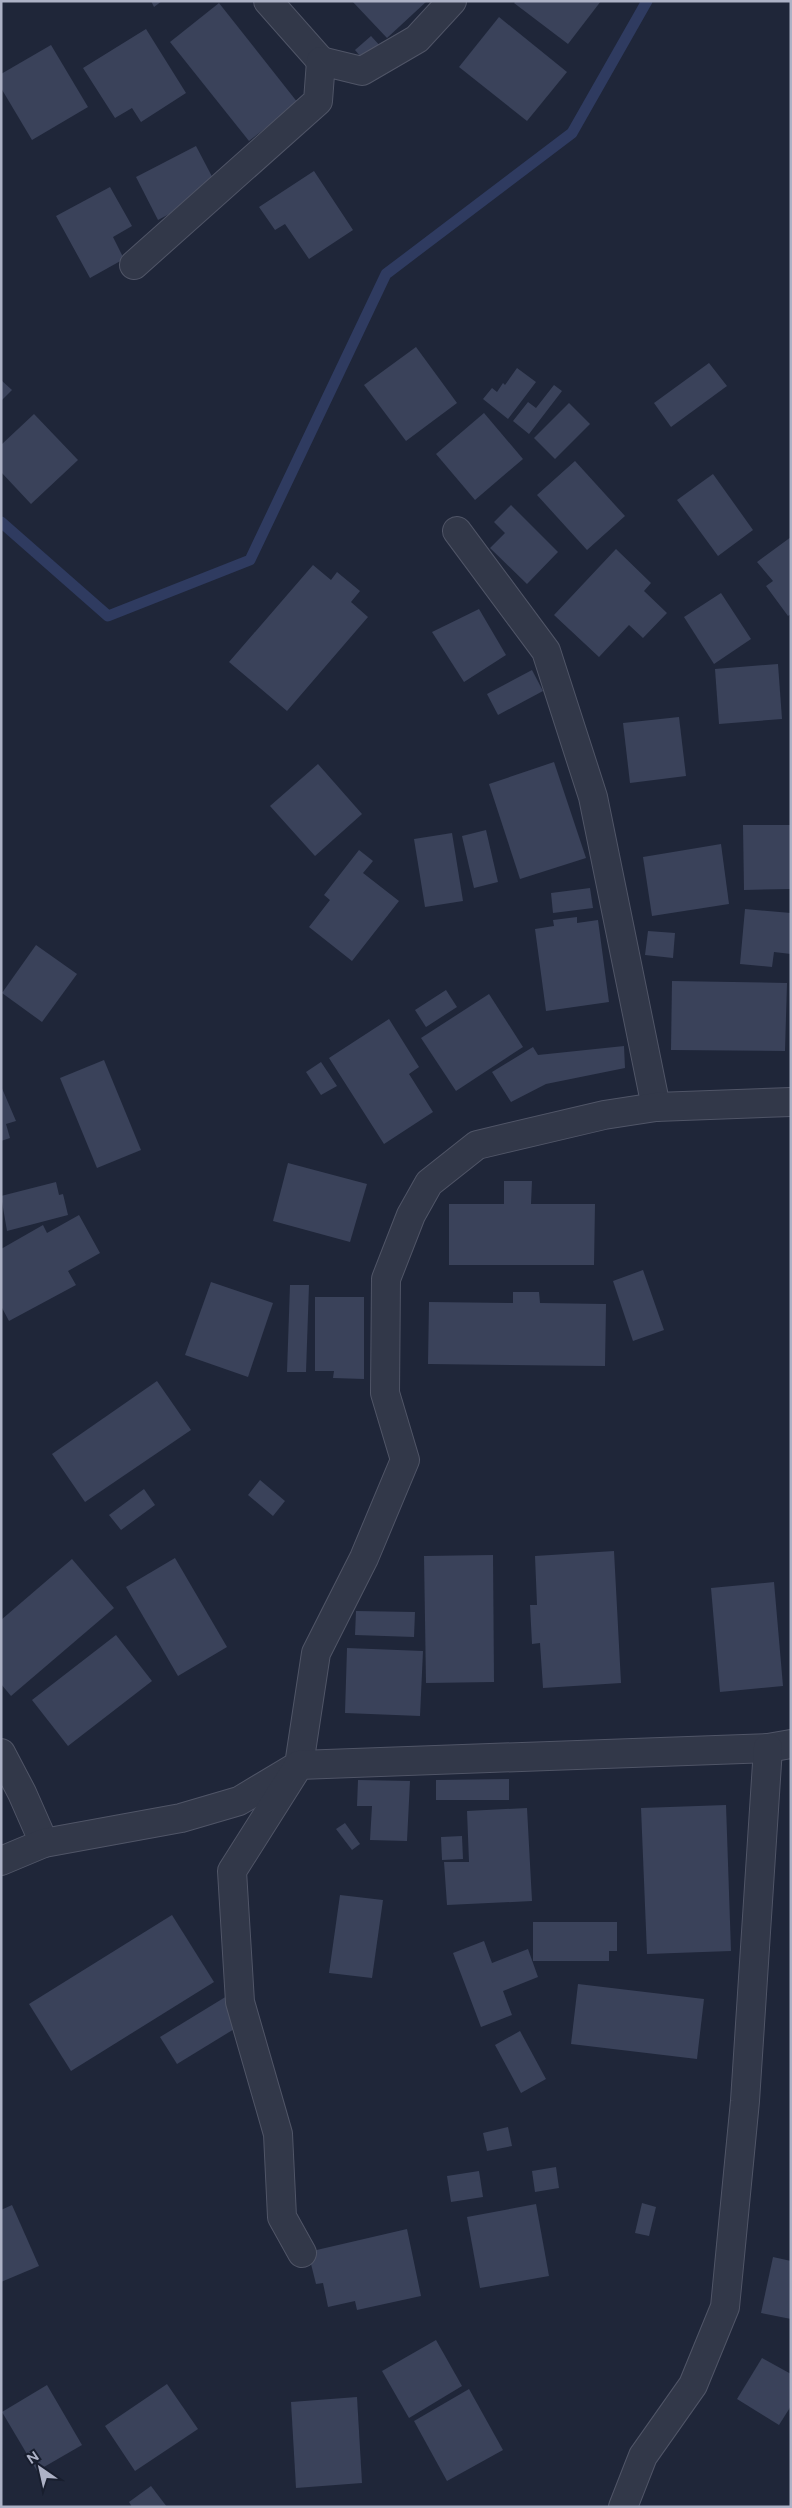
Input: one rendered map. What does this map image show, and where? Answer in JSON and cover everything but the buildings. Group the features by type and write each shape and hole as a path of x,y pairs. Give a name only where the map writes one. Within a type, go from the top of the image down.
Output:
{"street":[{"path":"268,1 321,62 362,71 417,39 452,1"},
{"path":"134,266 318,100 321,62"},
{"path":"457,531 546,651 593,797 656,1107"},
{"path":"302,2253 282,2217 278,2134 240,2002 232,1871 299,1765 316,1653 364,1558 405,1460 385,1393 386,1279 411,1214 430,1183 477,1145 604,1115 656,1107 791,1102"},
{"path":"1,1861 44,1843 181,1818 239,1801 299,1765 780,1746 725,2307 693,2385 643,2456 623,2507"},
{"path":"1,1753 22,1793 44,1843"}],"waterway":[{"path":"1,522 108,616 250,560 386,274 572,133 647,1"}]}
